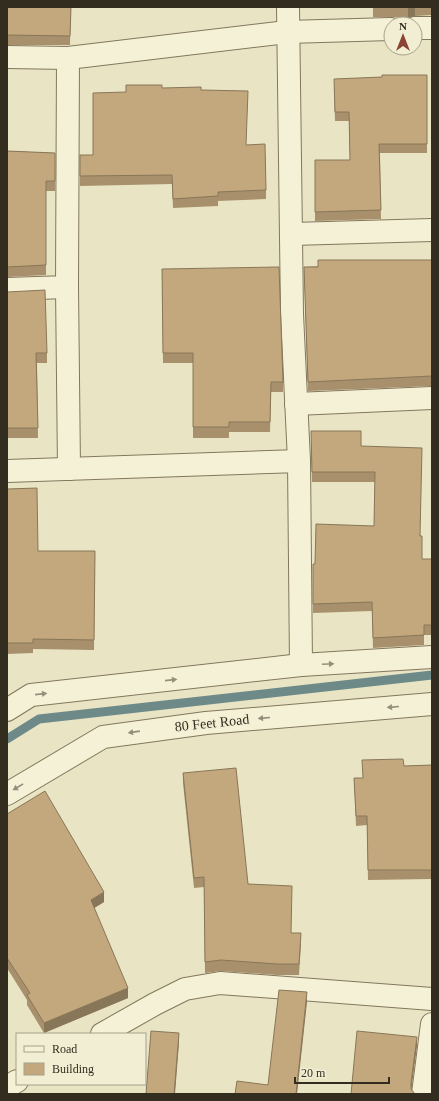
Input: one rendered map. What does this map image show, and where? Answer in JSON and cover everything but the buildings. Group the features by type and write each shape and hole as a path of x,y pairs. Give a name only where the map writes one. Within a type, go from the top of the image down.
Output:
{"street":[{"path":"288,7 287,32 292,234 292,314 298,461 301,665"},
{"path":"7,57 68,58 287,32 383,29"},
{"path":"68,58 67,287 69,469"},
{"path":"292,234 432,230"},
{"path":"7,289 67,287"},
{"path":"296,404 432,398"},
{"path":"7,471 298,461"},
{"path":"10,705 31,695 301,665 432,657"},
{"name":"80 Feet Road","path":"7,794 103,737 206,723 432,704"},
{"path":"104,1033 185,989 220,983 432,999"},
{"path":"423,1094 432,1024"},
{"path":"7,1087 16,1082"}],"waterway":[{"path":"7,739 39,719 432,675"}]}
